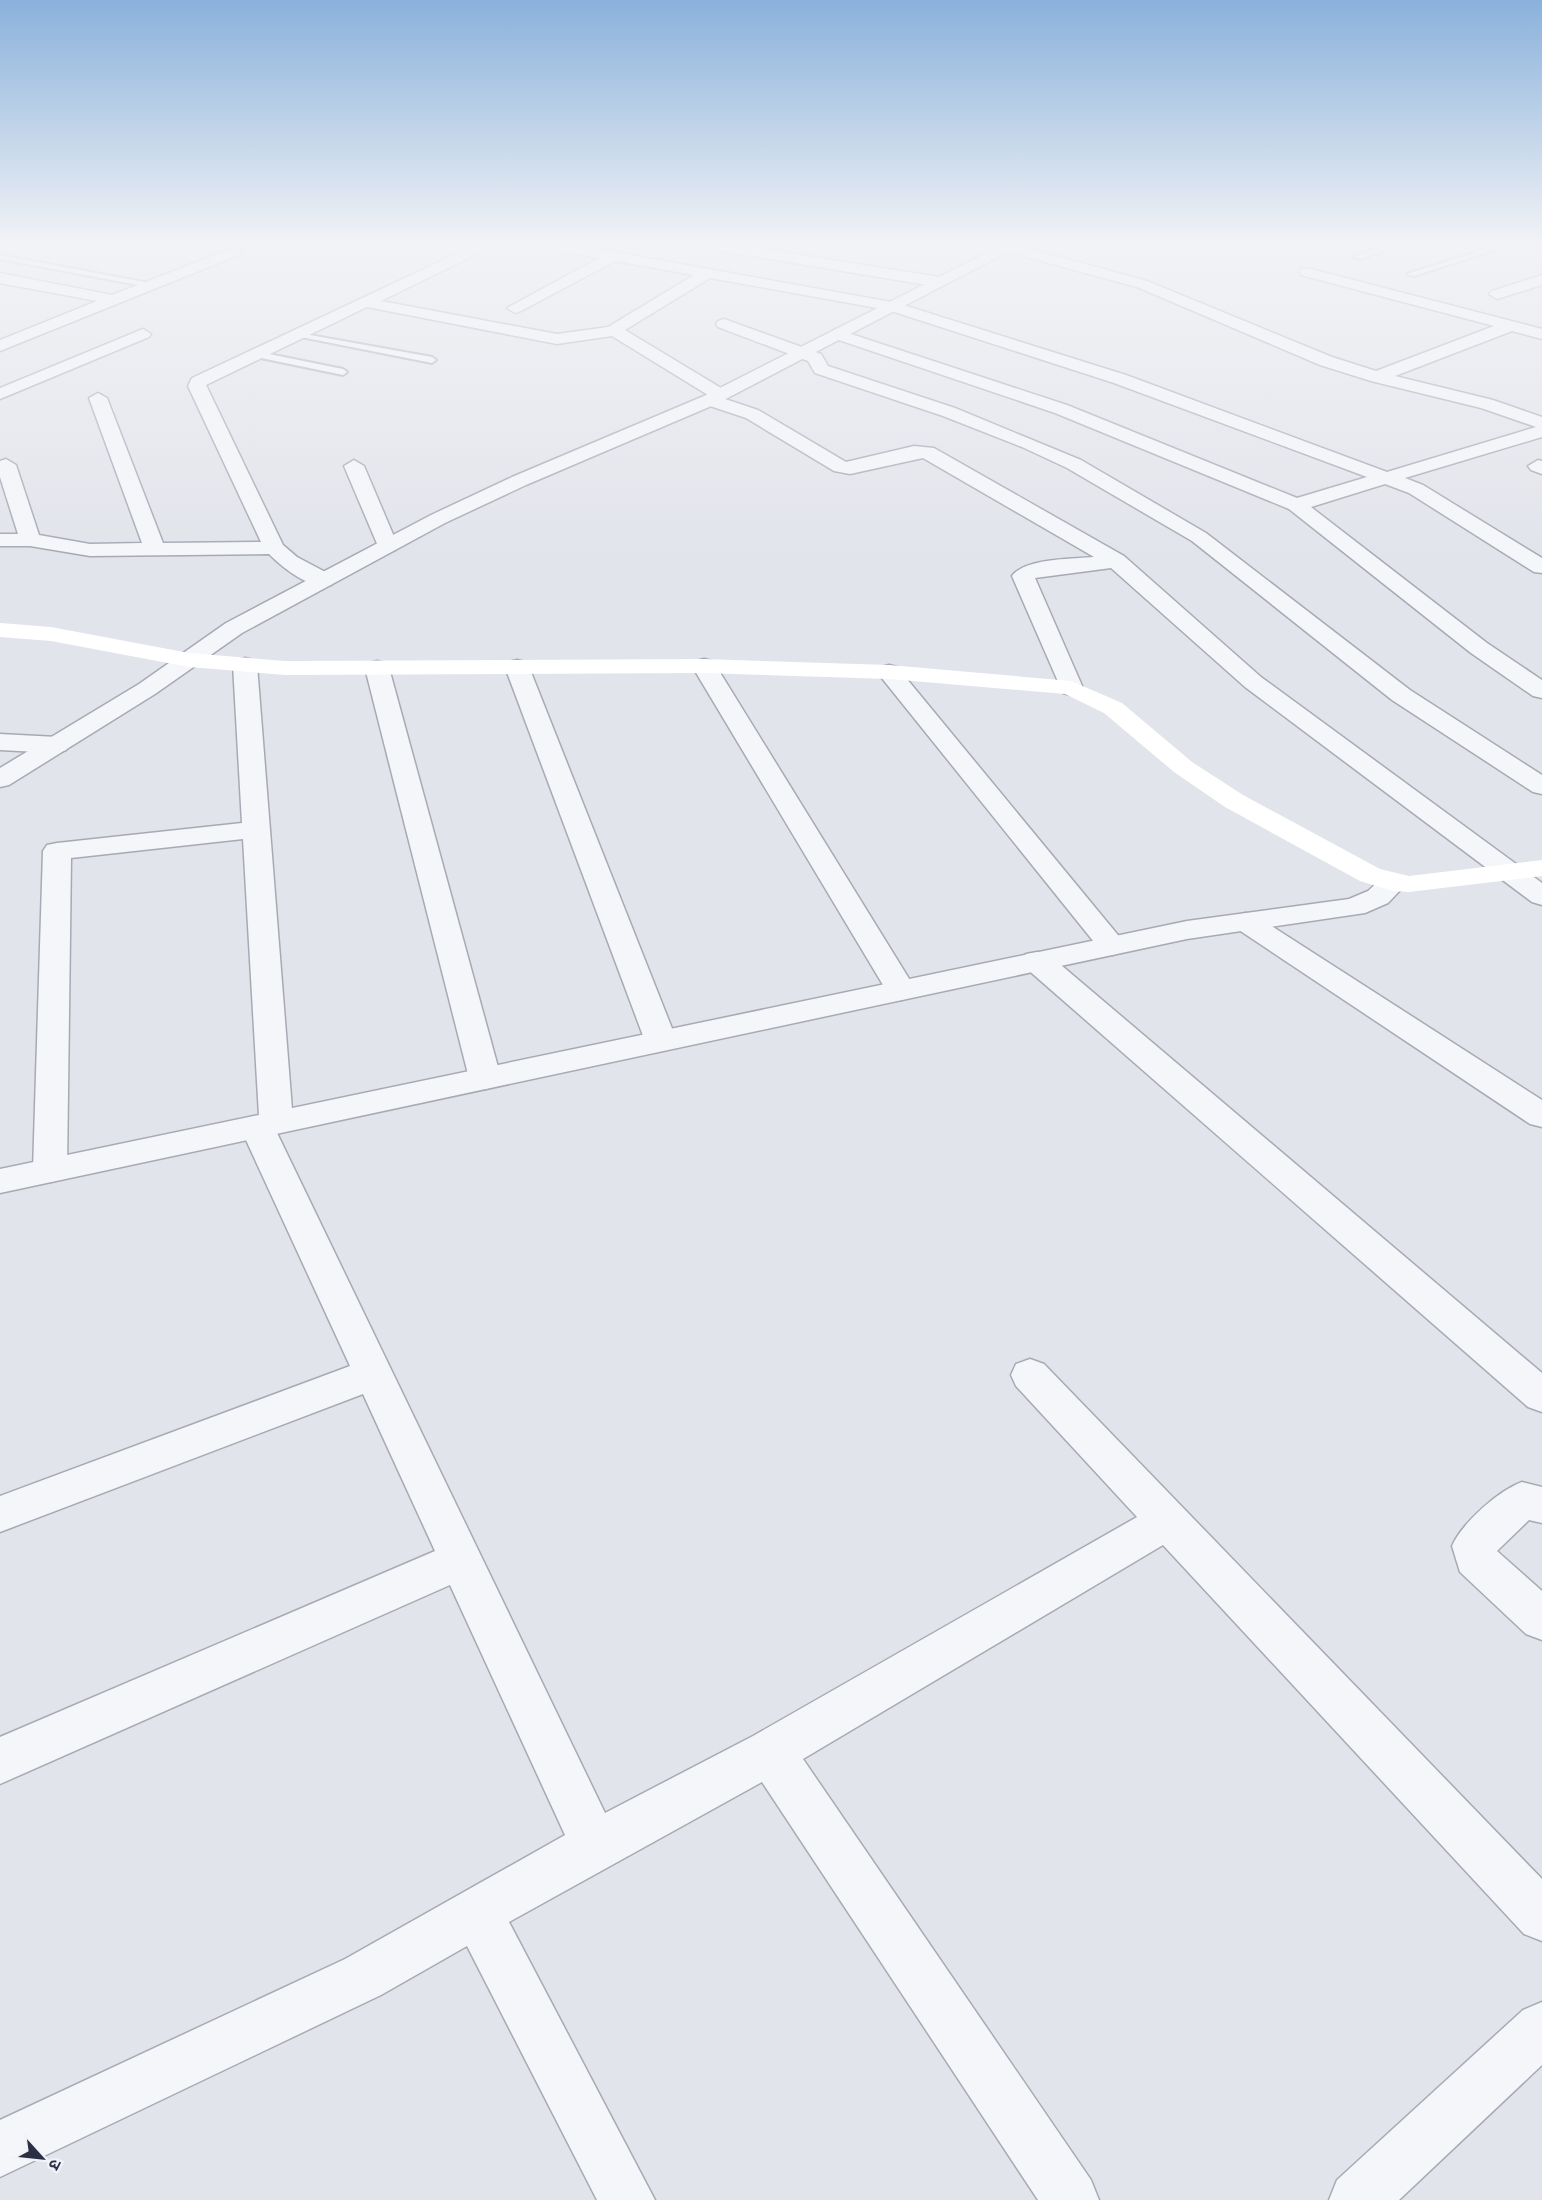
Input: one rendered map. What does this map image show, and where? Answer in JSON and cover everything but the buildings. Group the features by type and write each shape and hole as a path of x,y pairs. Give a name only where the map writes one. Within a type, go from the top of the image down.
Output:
{"main road":[{"path":"0,630 51,634 189,660 285,668 704,666 889,672 1071,688 1113,708 1183,767 1234,801 1350,864 1393,883 1424,883 1542,868"}],"street":[{"path":"0,394 108,349"},
{"path":"265,349 202,378 197,386 274,548 290,562 323,580"},
{"path":"642,349 715,398 752,414 841,467 850,468 914,452 927,452 1116,561 1253,682 1542,896"},
{"path":"791,349 814,358 821,369 949,412 1056,455 1199,537 1401,695 1542,786"},
{"path":"0,779 189,660 234,628 323,580 519,481 715,398 807,349"},
{"path":"881,349 1052,405 1296,505 1479,648 1542,692"},
{"path":"1025,349 1120,379 1426,495 1542,567"},
{"path":"1297,349 1377,377 1505,410 1542,423"},
{"path":"1377,377 1451,349"},
{"path":"98,398 155,549"},
{"path":"1505,410 1533,399"},
{"path":"1296,505 1542,431"},
{"path":"6,465 30,540"},
{"path":"354,466 388,546"},
{"path":"0,540 30,540 75,549 274,548"},
{"path":"1071,688 1023,576 1033,570 1116,561"},
{"path":"245,665 256,830 266,1124 373,1374 595,1846"},
{"path":"704,666 901,990"},
{"path":"517,667 661,1041"},
{"path":"377,668 485,1078"},
{"path":"889,672 1112,946"},
{"path":"0,742 57,745"},
{"path":"50,1170 57,851 256,830"},
{"path":"0,1181 1187,930 1355,907 1378,897 1393,883"},
{"path":"1246,922 1542,1116"},
{"path":"1037,961 1542,1396"},
{"path":"0,1514 373,1374"},
{"path":"1030,1375 1542,1916"},
{"path":"1542,1505 1522,1500 1473,1546 1472,1552 1475,1558 1542,1620"},
{"path":"0,2149 363,1977 595,1846 770,1752 1167,1521"},
{"path":"0,1761 460,1560"},
{"path":"770,1752 1071,2200"},
{"path":"477,1913 627,2200"},
{"path":"1357,2200 1542,2029"}],"lane":[{"path":"373,349 432,360"},
{"path":"254,354 343,372"}]}
